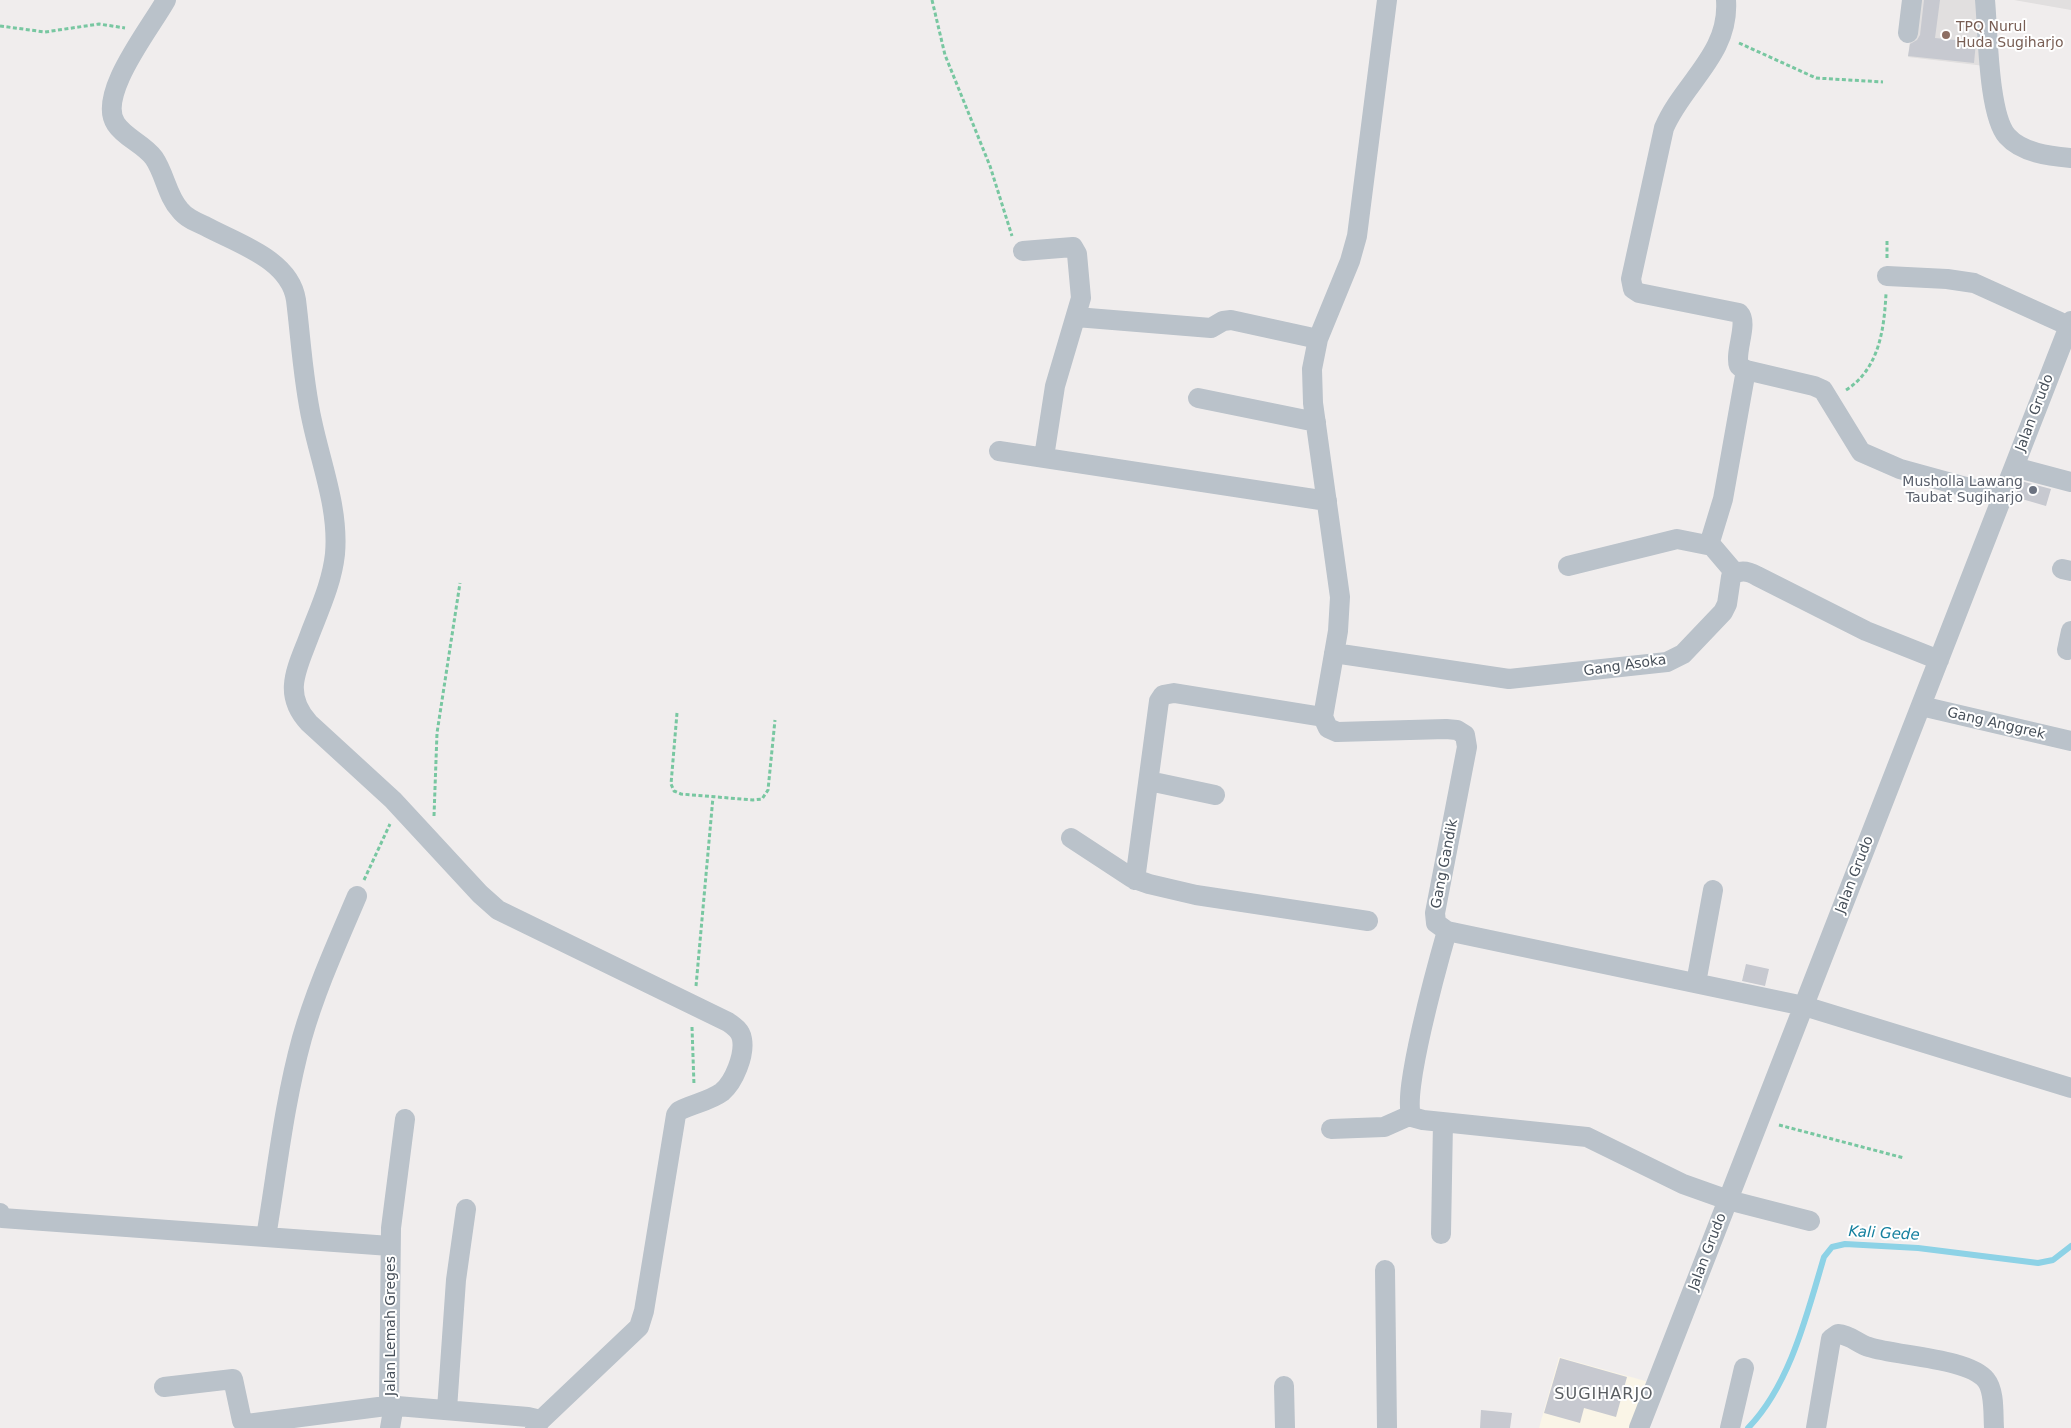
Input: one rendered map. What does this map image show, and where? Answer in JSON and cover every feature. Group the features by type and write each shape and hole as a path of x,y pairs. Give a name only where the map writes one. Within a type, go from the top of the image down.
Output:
{"street":[{"path":"166,0 128,62 118,84 112,108 114,122 154,158 180,210 273,264 290,283 296,298 311,420 330,496 335,550 328,588 294,678 294,701 309,723 398,805 480,894 498,910 734,1026 742,1040 742,1051 730,1082 719,1094 679,1111 676,1115 644,1311 639,1327 538,1424"},
{"path":"1136,880 1159,701 1163,694 1174,693 1323,717 1339,623 1340,597 1316,422 1312,369 1318,339 1354,250 1357,236 1387,0"},
{"path":"1726,0 1726,14 1722,35 1708,64 1675,108 1664,128 1631,284 1634,290 1639,294 1740,314 1742,322 1737,362 1740,367 1819,388 1829,398 1861,452 1900,469 2002,497"},
{"path":"1908,33 1912,0"},
{"path":"1985,0 1994,99 2000,126 2008,137 2026,148 2049,155 2071,158"},
{"path":"1023,251 1068,246 1074,248 1077,254 1082,293 1055,386 1044,457"},
{"path":"1887,276 1947,278 1974,284 2070,323"},
{"path":"1076,317 1212,328 1228,320 1318,339"},
{"name":"Jalan Grudo","path":"1639,1428 2070,323"},
{"path":"1709,545 1723,499 1746,370"},
{"path":"1198,398 1316,422"},
{"path":"999,450 1327,501"},
{"path":"2014,467 2071,482"},
{"path":"1568,566 1668,539 1709,545 1717,549 1735,573 1753,573 1866,631 1939,660"},
{"name":"Gang Asoka","path":"1334,653 1509,679 1667,662 1683,654 1723,612 1727,604 1730,579 1735,573"},
{"name":"Gang Anggrek","path":"1920,706 2071,741"},
{"name":"Gang Gandik","path":"1323,717 1328,728 1337,732 1446,729 1458,730 1464,735 1467,747 1435,913 1437,926 1446,931"},
{"path":"1149,781 1214,795"},
{"path":"1071,838 1136,880 1196,895 1368,921"},
{"path":"1696,983 1713,890"},
{"path":"266,1237 289,1101 302,1039 328,965 357,896"},
{"path":"1411,1115 1408,1106 1414,1070 1446,931 1804,1006 2071,1088"},
{"path":"1331,1130 1384,1127 1411,1115 1423,1120 1587,1137 1665,1176 1728,1200 1810,1221"},
{"name":"Jalan Lemah Greges","path":"405,1119 393,1203 390,1246 388,1397 394,1405 517,1415 538,1424"},
{"path":"1441,1234 1443,1122"},
{"path":"447,1409 456,1280 466,1209"},
{"path":"0,1213 2,1218 390,1246"},
{"path":"1385,1270 1387,1428"},
{"path":"1816,1428 1832,1336 1838,1334 1848,1336 1872,1348 1944,1362 1983,1376 1991,1389 1994,1428"},
{"path":"1730,1427 1744,1368"},
{"path":"164,1387 232,1378 235,1382 242,1421 247,1424 394,1405 390,1428"},
{"path":"1284,1386 1286,1428"}],"path":[{"path":"932,0 945,55 994,176 1015,246 1023,251"},
{"path":"0,26 45,32 91,24 108,24 119,26 144,36"},
{"path":"1722,35 1816,78 1883,82"},
{"path":"1829,398 1855,384 1862,378 1874,357 1883,334 1887,276 1887,241"},
{"path":"434,843 437,733 460,583"},
{"path":"677,713 672,788 677,794 713,797 758,800 765,797 768,790 775,720"},
{"path":"697,1103 691,1046 713,797"},
{"path":"357,896 398,805"},
{"path":"1759,1120 1904,1158"}],"shaded area":[{"name":"TPQ Nurul Huda Sugiharjo","path":"1915,0 1980,0 1985,66 1908,57"},
{"path":"2014,0 2071,0 2071,10"},
{"path":"1559,1357 1649,1382 1633,1428 1539,1428"}],"building":[{"path":"1924,0 1940,0 1935,38 1976,42 1974,63 1908,56 1910,44 1917,40 1920,35"},
{"name":"Musholla Lawang Taubat Sugiharjo","path":"2021,481 2051,489 2046,506 2015,497"},
{"path":"1746,964 1769,969 1765,986 1742,981"},
{"path":"1560,1358 1627,1377 1616,1417 1584,1408 1580,1423 1544,1413"},
{"path":"1481,1410 1512,1413 1510,1428 1480,1428"}],"waterway":[{"name":"Kali Gede","path":"1748,1428 1763,1411 1786,1370 1804,1325 1824,1257 1832,1247 1845,1244 1918,1248 2038,1263 2053,1260 2071,1246"}],"place":[{"name":"TPQ Nurul Huda Sugiharjo","path":"1946,35"},
{"name":"Musholla Lawang Taubat Sugiharjo","path":"2033,490"}],"district":[{"name":"SUGIHARJO","path":"1604,1395"}]}
